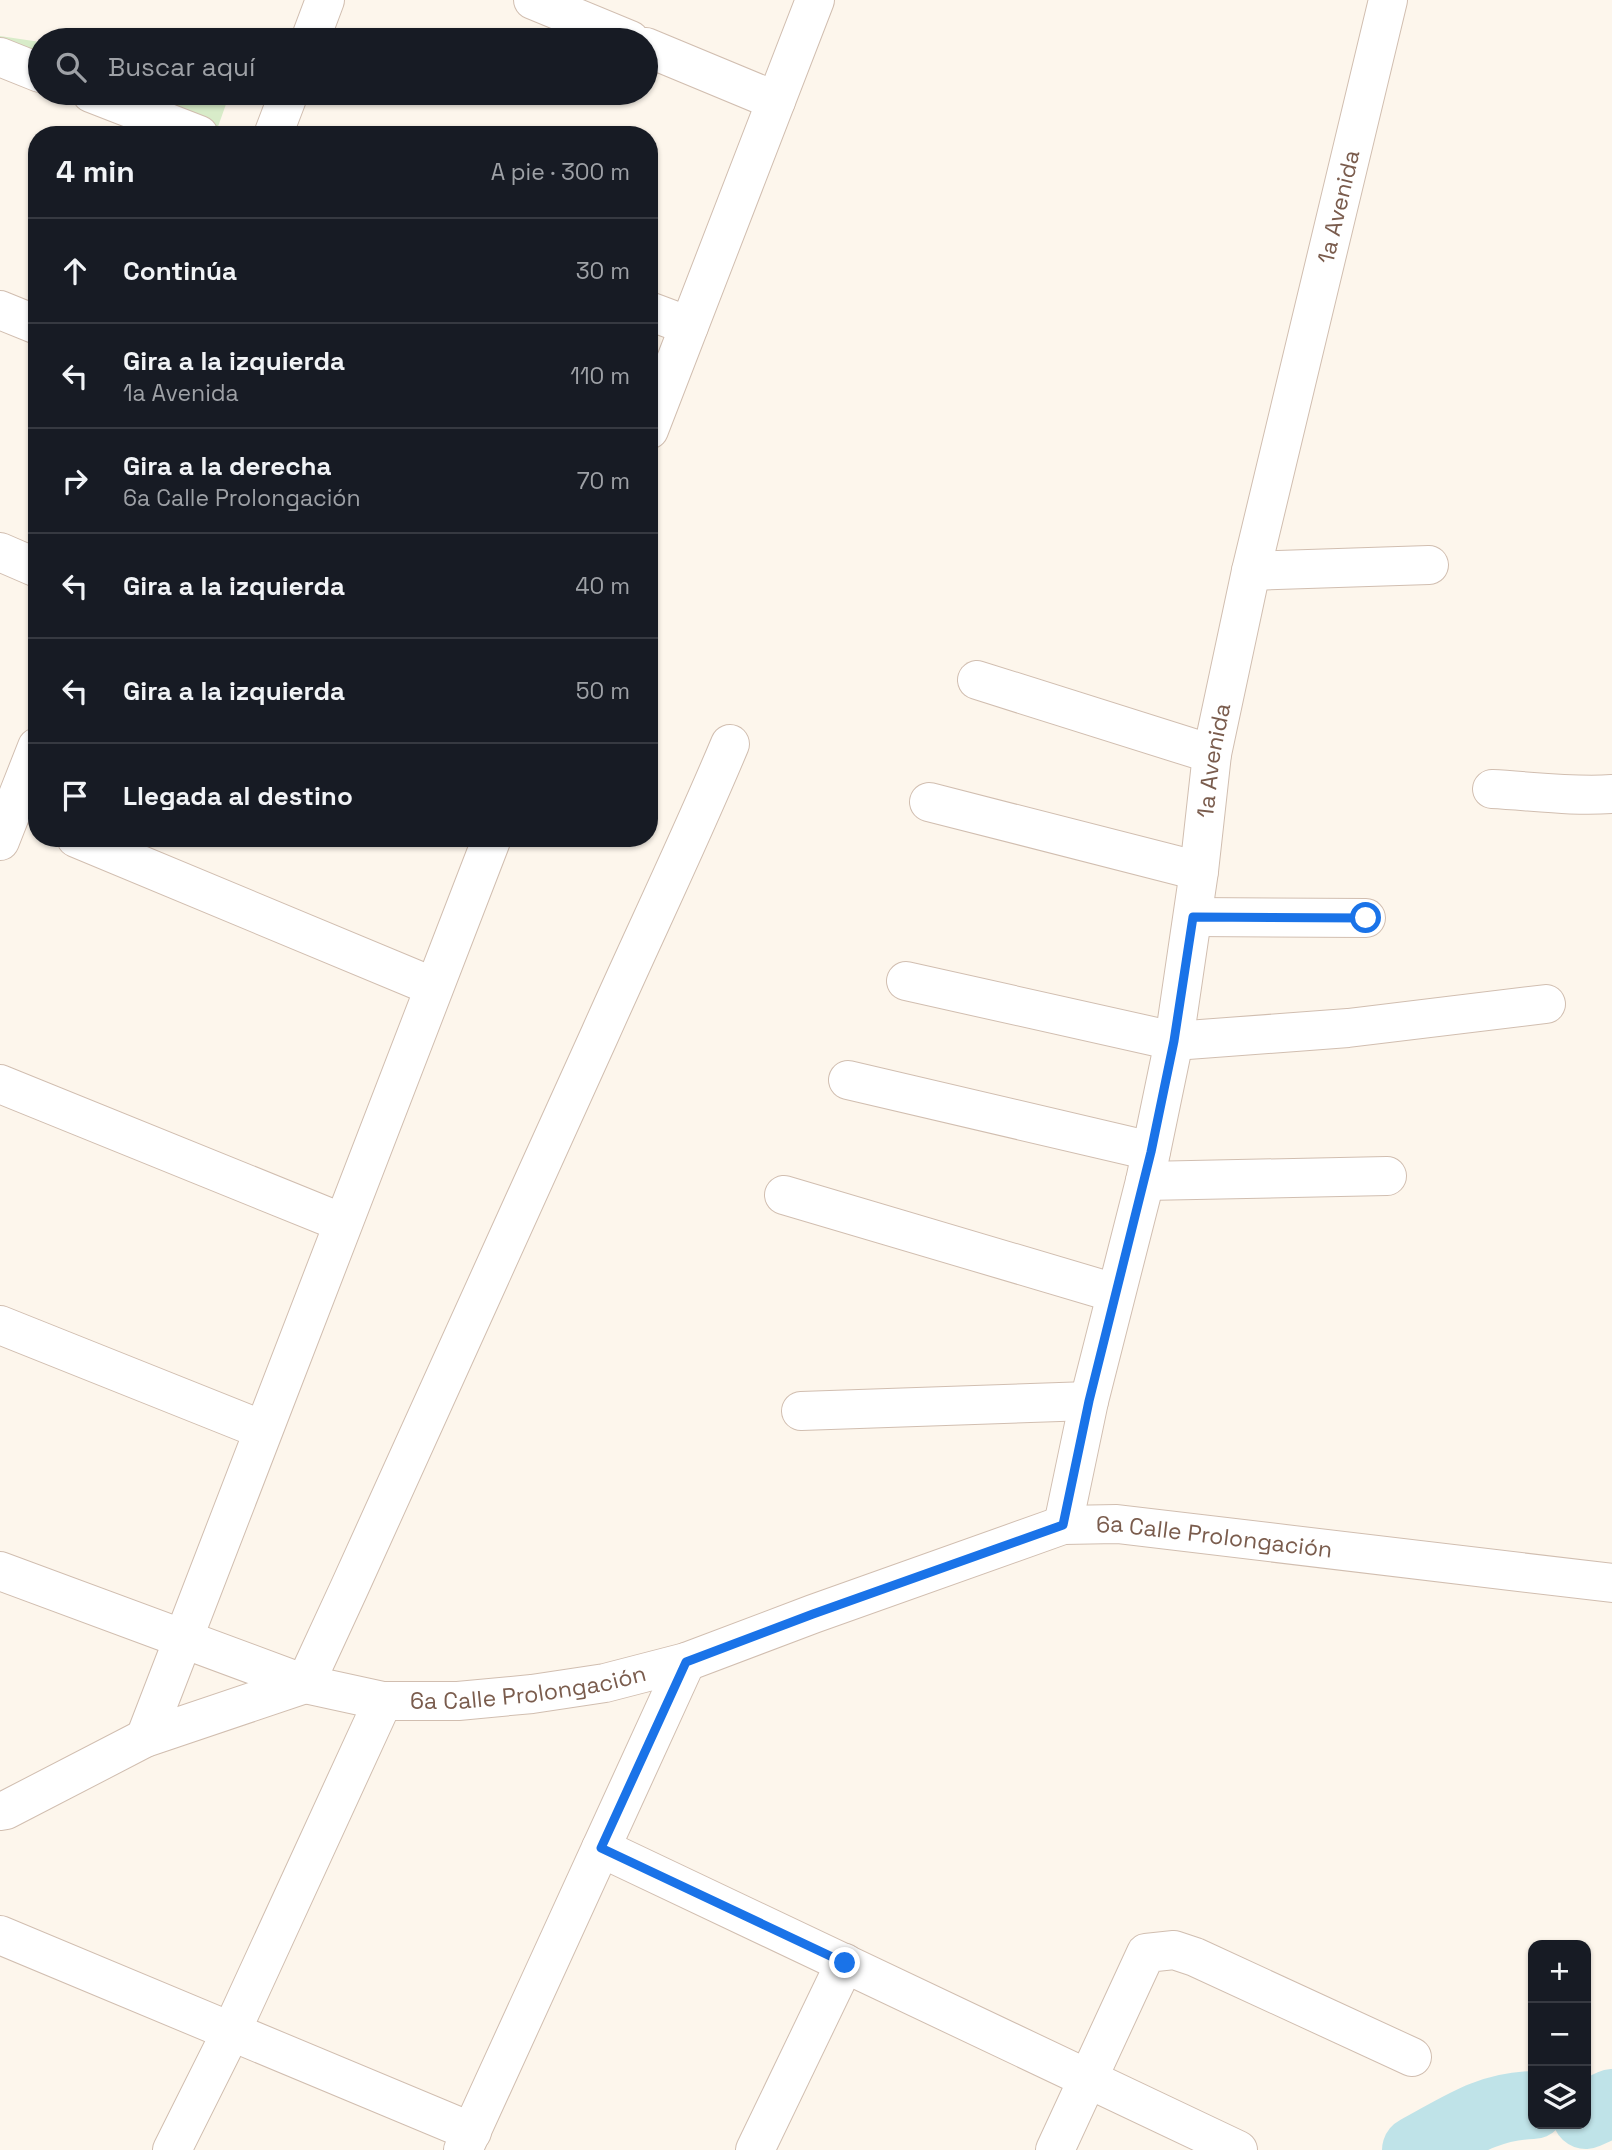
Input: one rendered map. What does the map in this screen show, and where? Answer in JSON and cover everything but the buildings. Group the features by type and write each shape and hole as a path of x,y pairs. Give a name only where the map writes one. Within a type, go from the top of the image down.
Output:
{"street":[{"path":"314,28 325,0"},
{"path":"533,0 601,28"},
{"path":"658,407 815,0"},
{"name":"1a Avenida","path":"1063,1525 1089,1401 1148,1166 1174,1041 1193,917 1212,754 1251,571 1388,0"},
{"path":"658,52 776,101"},
{"path":"0,57 28,68"},
{"path":"122,105 176,126"},
{"path":"276,126 284,105"},
{"path":"0,310 28,321"},
{"path":"658,314 690,326"},
{"path":"0,552 28,564"},
{"path":"1251,571 1429,565"},
{"path":"977,680 1212,754"},
{"path":"14,1805 145,1738 305,1684 691,837 730,744"},
{"path":"12,820 28,773"},
{"path":"1492,789 1544,791 1580,796 1612,794"},
{"path":"929,802 1199,871"},
{"path":"98,847 434,987"},
{"path":"145,1738 488,847"},
{"path":"1193,917 1366,918"},
{"path":"906,981 1174,1041 1348,1028 1546,1004"},
{"path":"848,1080 1148,1166 1387,1177"},
{"path":"0,1084 343,1223"},
{"path":"784,1195 1115,1293"},
{"path":"0,1325 263,1430"},
{"path":"801,1411 1089,1401"},
{"name":"6a Calle Prolongación","path":"0,1572 305,1684 383,1701 458,1701 532,1694 606,1682 686,1662 1063,1525 1117,1524 1612,1583"},
{"path":"0,1935 230,2032 467,2141 686,1662"},
{"path":"172,2150 230,2032 383,1701"},
{"path":"601,1848 1238,2150"},
{"path":"1055,2150 1146,1953 1174,1950 1195,1957 1412,2057"},
{"path":"755,2150 845,1963"}],"green space":[{"path":"0,36 28,40 28,72 0,62"},
{"path":"119,105 226,105 218,126 186,126"}],"waterway":[{"path":"1591,2113 1612,2103"},
{"path":"1416,2150 1486,2114 1528,2105"}],"route":[{"path":"845,1963 601,1848 686,1662 1063,1525 1089,1401 1145,1181 1174,1041 1193,917 1366,918"}]}
